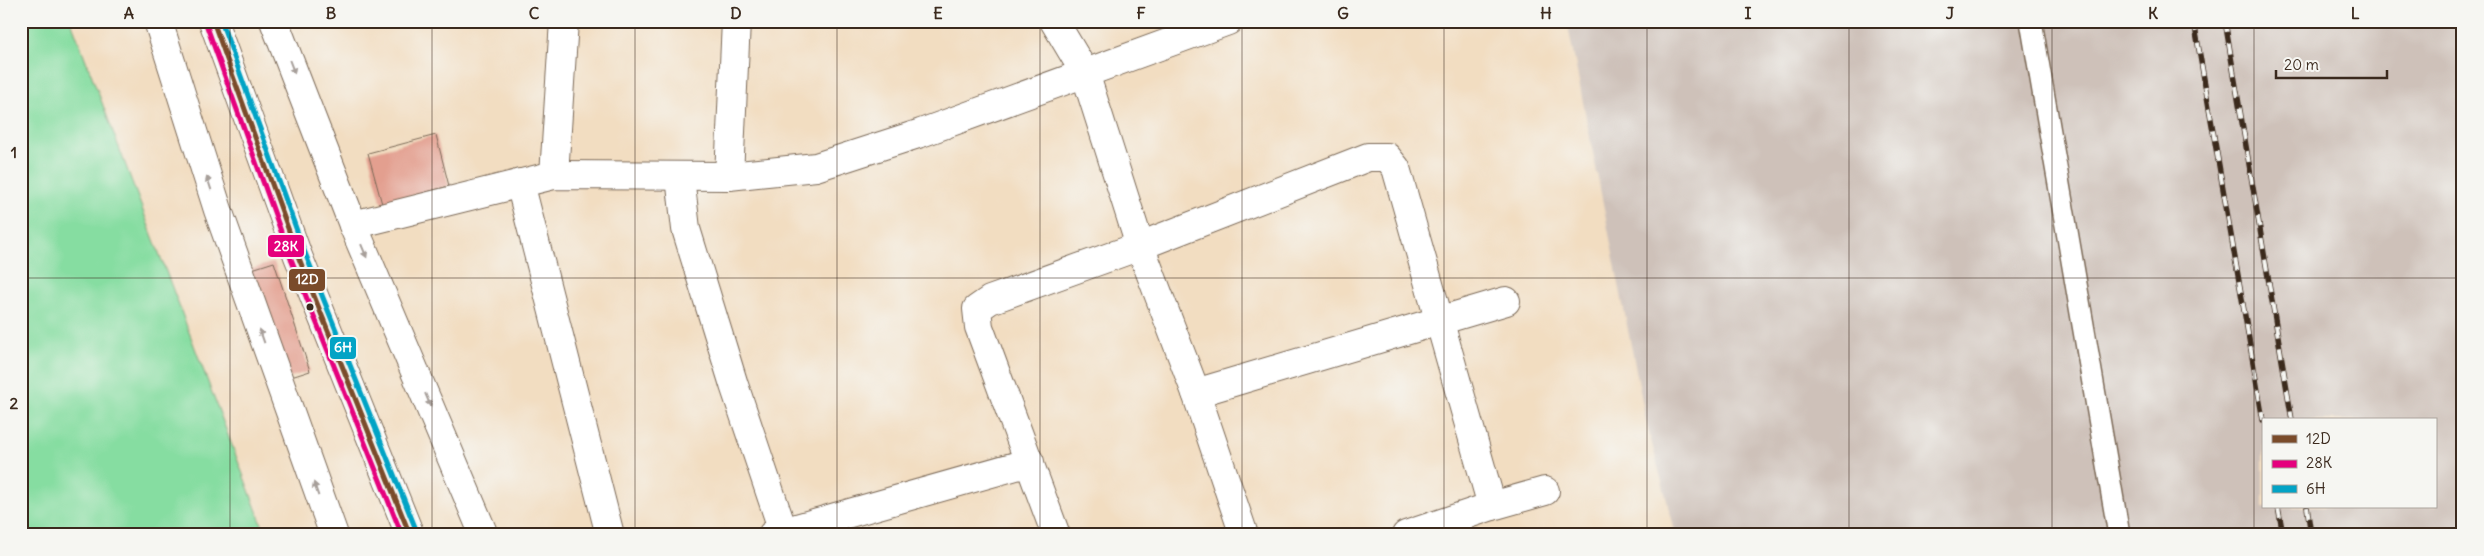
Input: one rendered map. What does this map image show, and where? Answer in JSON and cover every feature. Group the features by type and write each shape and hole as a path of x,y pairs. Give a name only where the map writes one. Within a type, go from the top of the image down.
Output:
{"street":[{"path":"158,21 218,210 334,535"},
{"path":"213,21 298,256 410,535"},
{"path":"274,21 353,225 484,535"},
{"path":"554,175 564,21"},
{"path":"729,176 736,21"},
{"path":"1054,21 1084,73 1140,246 1196,393 1244,535"},
{"path":"353,225 554,175 729,176 816,167 921,133 1228,21"},
{"path":"1056,535 979,327 977,309 990,300 1140,246 1368,157 1387,157 1396,168 1492,506"},
{"path":"680,177 686,229 777,533 1030,462"},
{"path":"505,186 610,535"},
{"path":"1196,393 1439,319 1506,301"},
{"path":"1406,535 1492,506 1545,491"}],"lane":[{"path":"2031,21 2119,535"}],"shaded area":[{"path":"1567,21 2463,21 2463,535 1676,535 1646,421"}],"green space":[{"path":"21,21 71,21 266,535 21,535"}],"building":[{"path":"436,135 449,186 382,204 368,153"},
{"path":"274,262 310,371 285,379 249,270"}],"railway":[{"path":"2194,21 2263,418"},
{"path":"2225,21 2292,418"},
{"path":"2278,508 2283,535"},
{"path":"2307,508 2311,535"}],"transit line":[{"name":"12D","path":"213,21 298,256 410,535"},
{"name":"6H","path":"221,21 305,253 417,532"},
{"name":"28K","path":"206,24 291,259 402,535"}]}
